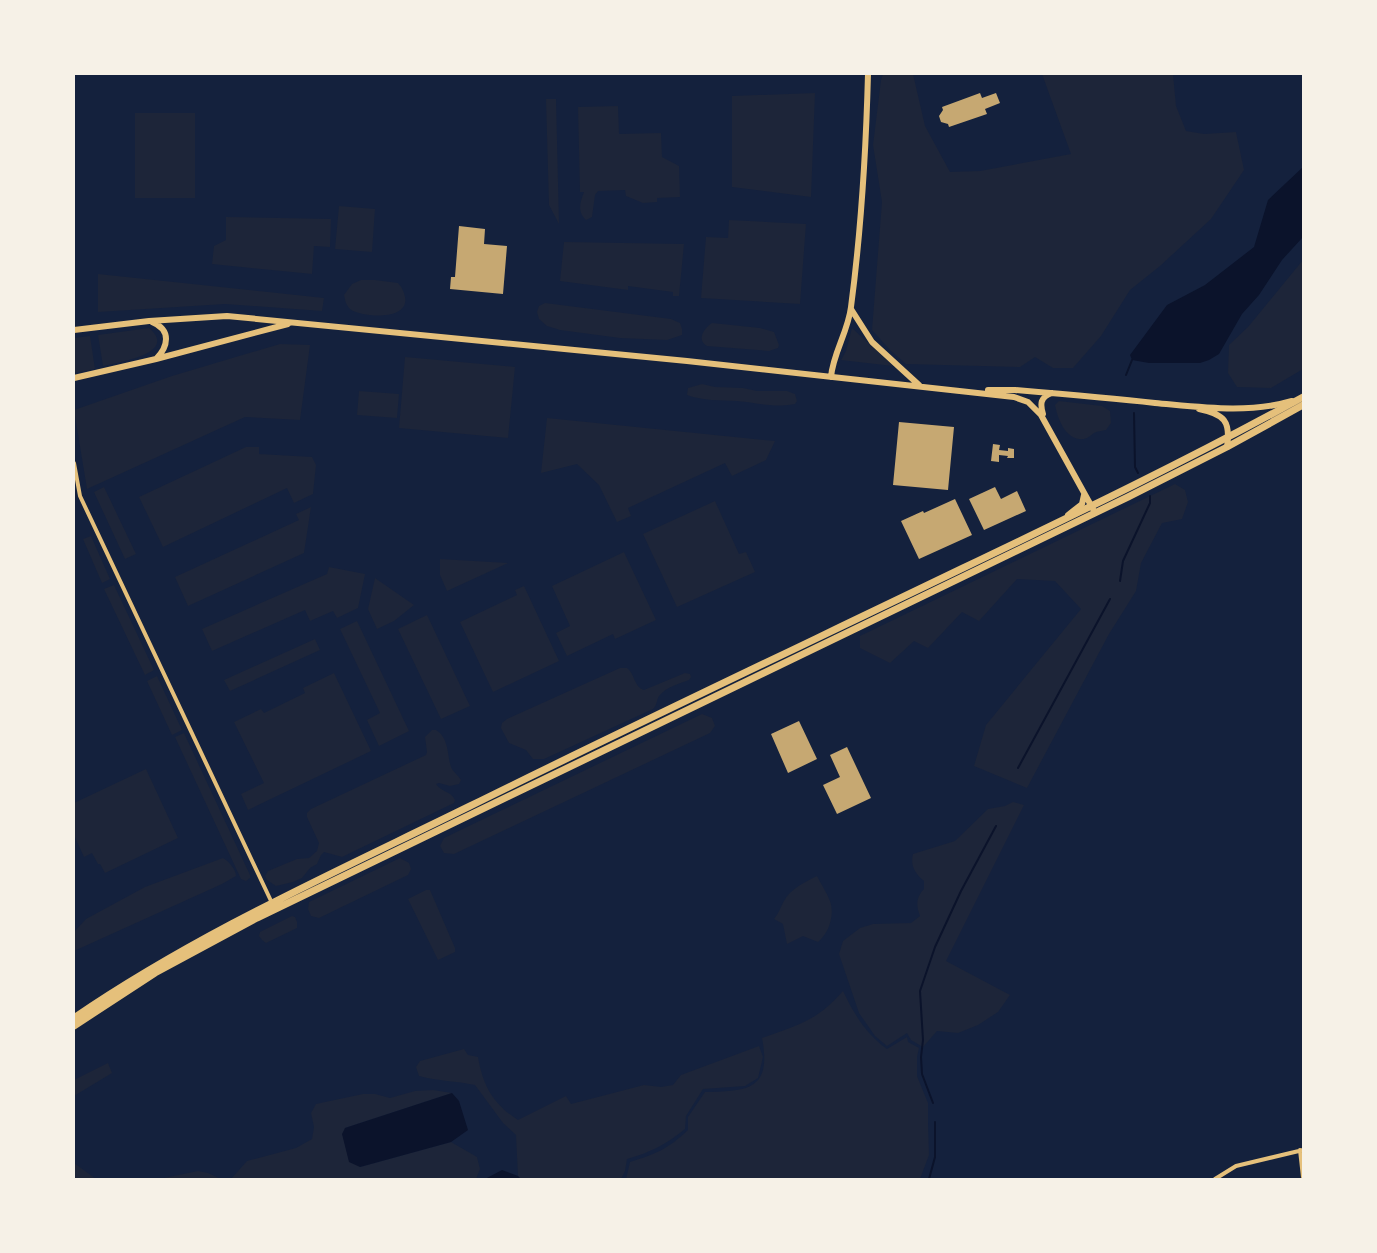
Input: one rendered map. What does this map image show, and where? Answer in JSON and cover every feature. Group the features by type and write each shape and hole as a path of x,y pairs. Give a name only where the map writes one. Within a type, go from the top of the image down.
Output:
{"highway":[{"path":"74,1026 155,973 273,906 516,783 1058,523 1093,510 1303,397"},
{"path":"74,1018 151,967 208,935 273,906 1093,510 1228,447 1303,405"}],"main road":[{"path":"831,377 832,368 851,309 868,74"},
{"path":"851,309 872,342 920,386"},
{"path":"74,330 149,321 227,316 687,361 962,390 1020,399 1033,406 1046,423 1093,510"},
{"path":"149,321 160,325 166,335 166,345 163,352 156,359"},
{"path":"74,378 156,359 294,322"},
{"path":"962,390 1015,390 1178,405 1253,408 1279,404 1303,397"},
{"path":"1046,423 1041,404 1043,397 1053,393"},
{"path":"1178,405 1219,415 1228,424 1228,447"},
{"path":"1058,523 1082,504 1085,500 1084,492"}],"street":[{"path":"74,463 80,496 273,906"},
{"path":"74,498 80,496"},
{"path":"1215,1179 1236,1166 1302,1150 1303,1177"}],"shaded area":[{"path":"883,74 913,74 925,126 950,172 980,171 1071,154 1042,74 1173,74 1176,106 1186,131 1204,134 1236,132 1244,170 1211,219 1160,266 1130,290 1101,336 1073,368 1053,368 1035,357 1020,367 906,364 872,330 882,202 873,145"},
{"path":"815,93 811,197 732,187 732,96"},
{"path":"546,99 556,99 559,224 549,205"},
{"path":"618,106 619,134 661,133 662,157 679,166 680,197 657,198 657,202 643,203 626,196 625,190 598,191 595,195 592,217 586,220 580,210 584,192 580,192 578,107"},
{"path":"135,113 195,113 195,198 135,198"},
{"path":"1303,167 1303,237 1282,260 1259,295 1242,314 1219,354 1200,363 1149,363 1132,360 1130,355 1167,305 1205,285 1254,247 1268,200"},
{"path":"339,206 375,209 372,252 335,249"},
{"path":"226,217 331,219 330,247 314,246 312,274 212,264 214,246 226,240"},
{"path":"729,220 806,224 800,304 701,298 706,237 728,238"},
{"path":"564,242 684,244 679,296 673,296 673,292 628,286 628,290 560,281"},
{"path":"1303,260 1303,369 1271,388 1237,387 1228,373 1229,345 1248,327"},
{"path":"98,274 324,298 322,311 225,304 98,312"},
{"path":"361,280 398,283 404,293 405,305 393,314 384,315 364,314 350,309 344,295 352,284"},
{"path":"545,303 671,319 680,323 682,335 667,340 620,338 560,330 547,326 539,319 537,312 539,306"},
{"path":"712,323 760,328 774,332 779,345 778,348 769,351 707,346 702,341 702,334"},
{"path":"149,328 156,337 157,344 152,350 132,359 103,366 98,335"},
{"path":"852,328 893,366 841,360 846,351"},
{"path":"90,336 95,369 74,373 74,338"},
{"path":"280,344 310,345 300,420 245,417 87,489 74,410 172,376"},
{"path":"405,357 515,367 508,438 399,428"},
{"path":"702,384 757,391 787,391 795,394 797,401 795,404 772,405 705,399 687,395 688,388"},
{"path":"359,391 399,394 397,418 357,415"},
{"path":"1059,401 1102,406 1110,411 1111,423 1106,430 1096,432 1085,439 1072,437 1058,417 1055,405"},
{"path":"547,418 775,441 766,460 732,476 725,463 628,508 631,516 617,522 599,485 577,464 541,473"},
{"path":"246,447 259,447 259,454 312,457 316,465 313,494 294,503 287,488 163,547 139,497"},
{"path":"1175,484 1185,490 1188,502 1182,519 1162,523 1141,563 1136,591 1109,634 1027,788 974,766 986,725 1081,609 1055,581 1017,579 979,621 962,612 928,648 914,641 890,663 860,648 860,636"},
{"path":"104,487 136,554 125,559 94,492"},
{"path":"715,501 739,554 746,552 755,572 677,607 643,534"},
{"path":"311,507 304,553 188,606 175,577 299,520 296,514"},
{"path":"91,536 110,579 102,583 83,539"},
{"path":"624,552 656,620 615,639 613,634 567,656 556,633 570,626 552,586"},
{"path":"440,559 508,563 447,591 440,575"},
{"path":"329,567 365,574 358,608 337,618 333,611 310,621 305,610 212,651 202,629 327,574"},
{"path":"375,578 414,605 394,621 377,629 368,609"},
{"path":"114,585 154,670 145,675 104,589"},
{"path":"524,586 559,661 493,692 460,622 517,595 515,590"},
{"path":"427,615 470,706 441,719 398,629"},
{"path":"357,621 409,731 379,746 367,720 380,713 340,629"},
{"path":"315,639 320,650 230,691 224,680"},
{"path":"620,668 627,668 638,686 644,690 685,673 690,674 691,677 689,680 663,692 653,709 544,759 533,759 526,750 509,743 501,728 502,723 507,719"},
{"path":"334,673 371,751 248,810 241,794 264,783 234,722 261,709 264,713 305,693 303,688"},
{"path":"157,676 182,730 172,735 147,681"},
{"path":"702,714 712,718 715,726 710,733 454,854 444,853 440,846 444,838"},
{"path":"432,730 436,730 443,737 451,767 461,780 459,784 450,786 436,784 453,797 454,803 342,857 324,852 317,864 310,868 302,878 293,882 276,886 267,880 265,876 268,871 297,859 309,858 317,851 319,843 307,817 307,813 311,809 426,755 425,737"},
{"path":"184,733 250,875 250,878 246,881 241,879 175,737"},
{"path":"146,769 178,838 105,873 92,853 84,857 74,835 74,803"},
{"path":"1013,802 1024,805 946,961 1010,995 998,1012 978,1025 958,1033 937,1031 923,1047 911,1040 907,1033 887,1046 875,1036 859,1013 839,954 843,941 860,928 873,924 911,923 920,916 917,902 919,895 924,889 924,881 914,869 912,862 913,854 955,841 988,809 1005,806"},
{"path":"223,858 232,866 236,876 74,951 74,932 86,919 145,887"},
{"path":"400,858 409,863 411,869 408,875 319,918 311,916 308,909 309,902"},
{"path":"817,876 829,898 831,906 832,912 828,929 818,942 803,936 787,944 783,924 774,919 790,893 798,886"},
{"path":"426,890 430,890 455,948 455,952 438,960 408,899"},
{"path":"292,916 295,917 297,928 266,943 259,936 260,932"},
{"path":"843,991 861,1023 887,1049 907,1037 908,1042 919,1048 917,1076 928,1103 929,1155 920,1179 626,1179 630,1162 661,1150 688,1130 688,1117 705,1092 745,1088 760,1078 764,1055 762,1038 815,1016"},
{"path":"759,1046 763,1057 758,1078 745,1086 703,1089 686,1116 685,1129 658,1147 627,1159 625,1171 621,1179 521,1179 518,1176 516,1135 503,1123 475,1085 419,1076 416,1067 420,1061 464,1049 468,1055 478,1057 483,1077 490,1093 509,1114 518,1120 566,1096 571,1104 644,1085 661,1087 673,1085 681,1075"},
{"path":"108,1063 112,1073 74,1096 74,1080"},
{"path":"433,1090 452,1093 345,1128 360,1167 451,1142 477,1157 480,1169 476,1179 231,1179 247,1161 296,1148 312,1139 314,1127 311,1113 316,1104 363,1094 375,1094 390,1098 415,1091"},
{"path":"452,1093 459,1101 468,1130 451,1142 360,1167 349,1162 342,1134 345,1128"},
{"path":"74,1163 96,1179 74,1179"},
{"path":"502,1170 518,1176 521,1179 485,1179"},
{"path":"198,1171 221,1179 159,1179"}],"building":[{"path":"980,93 982,98 996,93 1000,103 985,109 987,114 949,127 948,124 941,122 939,116 943,110 942,107"},
{"path":"459,226 485,229 484,244 507,246 503,294 450,289 451,277 455,277"},
{"path":"899,422 954,427 948,490 893,485"},
{"path":"993,444 1000,445 999,450 1008,451 1008,448 1014,449 1014,458 999,455 999,462 991,461"},
{"path":"995,487 1001,499 1017,491 1026,511 984,530 969,499"},
{"path":"955,499 972,535 919,559 901,521"},
{"path":"799,721 817,759 788,773 771,734"},
{"path":"847,747 871,798 837,814 823,785 840,777 830,755"}],"waterway":[{"path":"1126,375 1132,360"},
{"path":"1134,413 1135,467 1138,473"},
{"path":"1120,581 1123,561 1150,503 1150,496"},
{"path":"1018,768 1110,599"},
{"path":"933,1103 922,1074 923,1040 920,991 935,947 961,891 996,826"},
{"path":"929,1179 935,1157 935,1122"}]}
